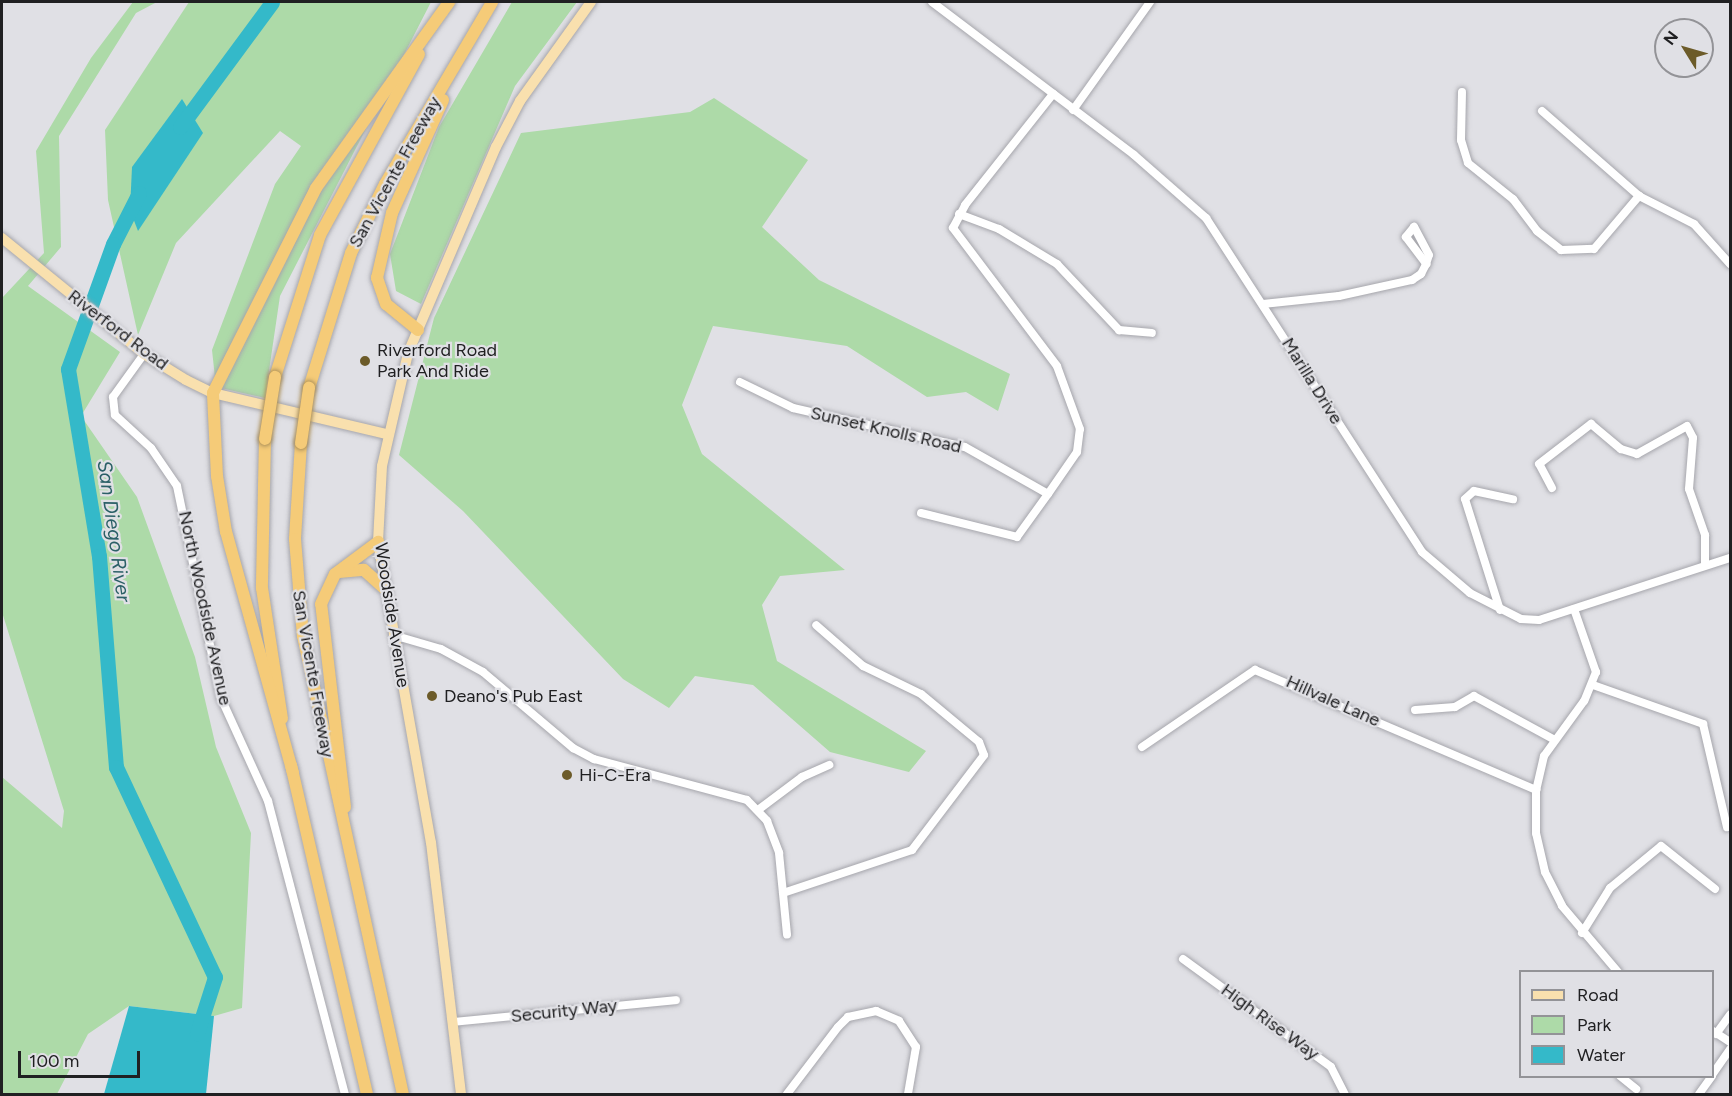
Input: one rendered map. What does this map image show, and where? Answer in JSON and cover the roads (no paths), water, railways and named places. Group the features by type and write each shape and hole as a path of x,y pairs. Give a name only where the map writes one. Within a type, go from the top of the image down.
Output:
{"highway":[{"name":"San Vicente Freeway","path":"367,1095 293,772 262,588 266,439 275,377 320,236 449,2"},
{"path":"293,772 226,532 216,476 213,393 316,188 449,2"},
{"name":"San Vicente Freeway","path":"403,1095 303,636 295,539 301,443 309,388 351,253 385,184 493,2"},
{"path":"418,330 378,291 380,257 410,169 493,2"},
{"path":"351,862 320,624 321,604 335,574 378,542"},
{"path":"335,574 364,570 385,589"}],"main road":[{"name":"Woodside Avenue","path":"461,1095 431,843 378,542 387,434 418,330 496,147 533,81 591,2"},
{"name":"Riverford Road","path":"2,238 144,354 213,393 387,434"}],"street":[{"name":"Marilla Drive","path":"932,2 1194,205 1263,304 1422,552 1454,581 1500,610 1528,620 1574,609 1705,564 1730,560"},
{"path":"1073,110 1149,2"},
{"path":"1462,92 1461,140 1468,162 1513,199 1537,231 1561,250 1594,249 1639,196"},
{"path":"921,513 1017,537 1077,452 1080,429 1056,366 953,228 959,214 1053,94"},
{"path":"1542,111 1639,196 1694,224 1731,264"},
{"path":"959,214 999,229 1057,264 1119,330 1152,333"},
{"path":"1263,304 1412,280 1426,264"},
{"name":"North Woodside Avenue","path":"144,354 113,397 115,415 151,448 177,486 221,698 268,801 345,1095"},
{"name":"Sunset Knolls Road","path":"740,382 793,408 965,447 1048,494"},
{"path":"1552,488 1539,464 1591,424 1621,449 1637,454 1687,426 1693,438 1689,489 1705,535 1705,564"},
{"path":"1500,610 1465,499 1474,491 1513,499"},
{"path":"1574,609 1594,656 1593,685 1553,739 1536,790 1542,864 1582,933 1616,970"},
{"path":"783,893 912,850 984,756 979,742 921,694 863,666 816,625"},
{"path":"393,635 441,649 483,672 573,748 594,759 747,800 758,810 779,853 786,935"},
{"name":"Hillvale Lane","path":"1142,747 1255,670 1536,790"},
{"path":"1593,685 1703,724 1727,827"},
{"path":"1415,710 1455,707 1474,696 1553,739"},
{"path":"758,810 801,777 830,765"},
{"path":"1582,933 1610,888 1661,846 1715,889"},
{"name":"High Rise Way","path":"1183,959 1331,1067 1345,1095"},
{"name":"Security Way","path":"453,1022 676,1000"},
{"path":"787,1095 848,1017 876,1011 899,1021 916,1047 908,1095"},
{"path":"1731,1015 1714,1032 1731,1042"},
{"path":"1714,1073 1731,1049"},
{"path":"1621,1078 1636,1089"},
{"path":"1699,1095 1711,1078"}],"water":[{"path":"182,99 203,133 138,231 130,210 132,167"},
{"path":"129,1006 214,1016 206,1094 104,1094"}],"waterway":[{"name":"San Diego River","path":"180,127 272,2"},
{"name":"San Diego River","path":"139,193 113,244 68,369 99,556 116,767 215,977 197,1033"}],"place":[{"name":"Riverford Road Park And Ride","path":"365,361"},
{"name":"Deano's Pub East","path":"432,696"},
{"name":"Hi-C-Era","path":"567,775"}]}
